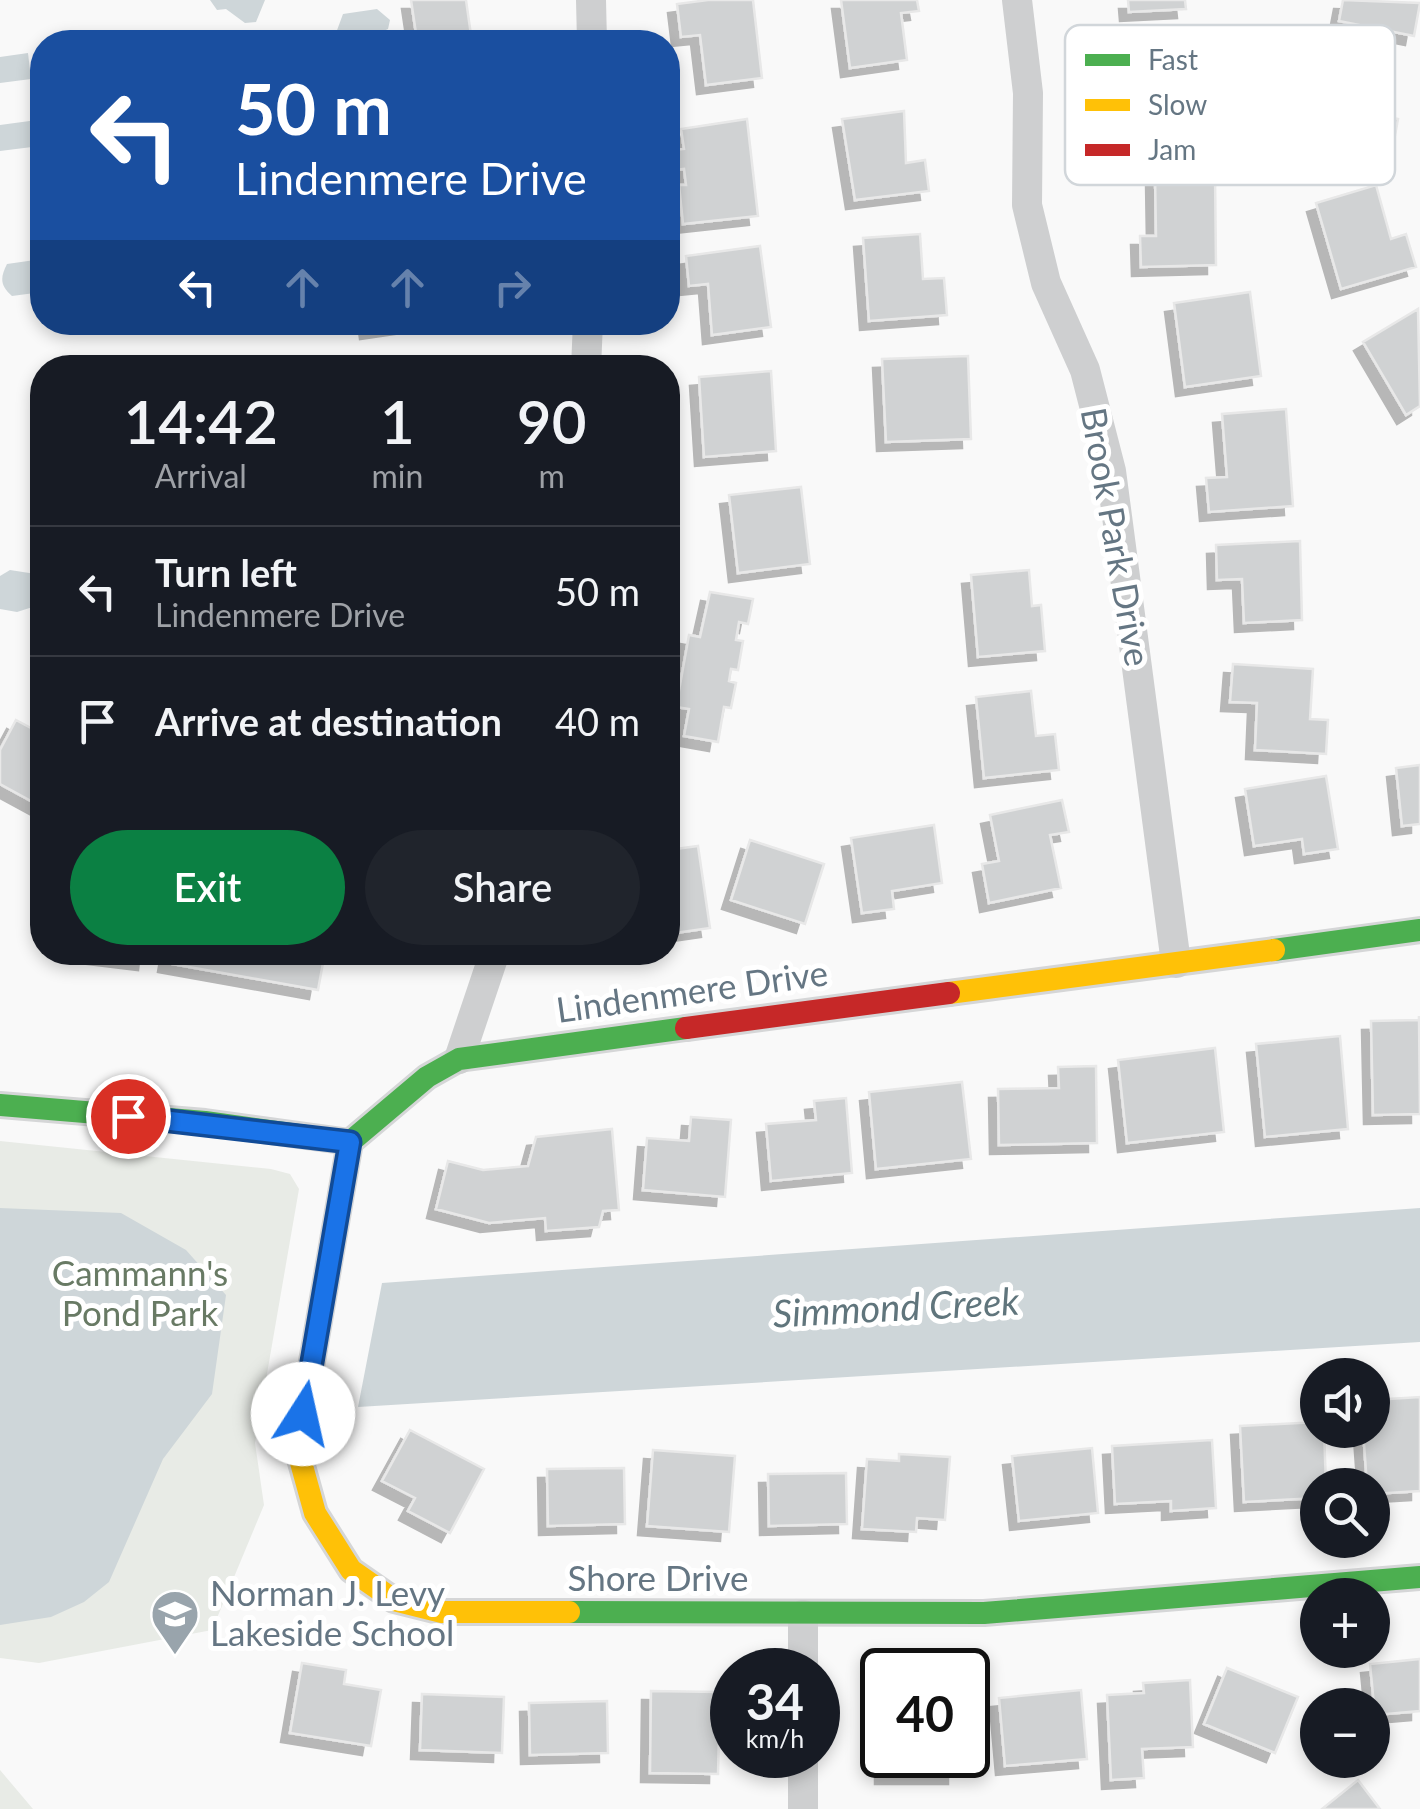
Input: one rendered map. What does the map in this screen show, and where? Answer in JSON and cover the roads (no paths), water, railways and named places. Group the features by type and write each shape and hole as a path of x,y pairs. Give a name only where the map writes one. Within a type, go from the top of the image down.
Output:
{"street":[{"path":"591,0 592,30"},
{"name":"Brook Park Drive","path":"1016,0 1028,93 1026,205 1046,283 1085,370 1111,471 1176,963"},
{"name":"Lindenmere Drive","path":"350,1142 427,1077 459,1058 1420,930"},
{"path":"459,1058 491,965"},
{"path":"0,1105 205,1122 350,1142"},
{"name":"Shore Drive","path":"350,1142 297,1448 303,1488 318,1525 358,1575 388,1597 442,1612 984,1612 1420,1577"},
{"path":"803,1615 803,1648"},
{"path":"803,1778 803,1809"}],"water":[{"path":"210,0 265,0 256,22 245,23 226,9 217,10"},
{"path":"377,9 390,20 388,29 337,30 343,14"},
{"path":"28,53 30,79 0,83 0,57"},
{"path":"30,121 30,147 0,151 0,125"},
{"path":"30,261 30,294 12,296 5,288 2,281 7,264"},
{"path":"10,570 30,573 30,608 17,612 0,609 0,576"},
{"path":"0,1208 121,1213 186,1250 226,1295 212,1394 163,1459 109,1582 84,1602 51,1617 0,1625"},
{"name":"Simmond Creek","path":"1420,1208 1420,1342 358,1407 382,1283"}],"place":[{"name":"Norman J. Levy Lakeside School","path":"175,1656"}],"park label":[{"name":"Cammann's Pond Park","path":"140,1294"}]}
